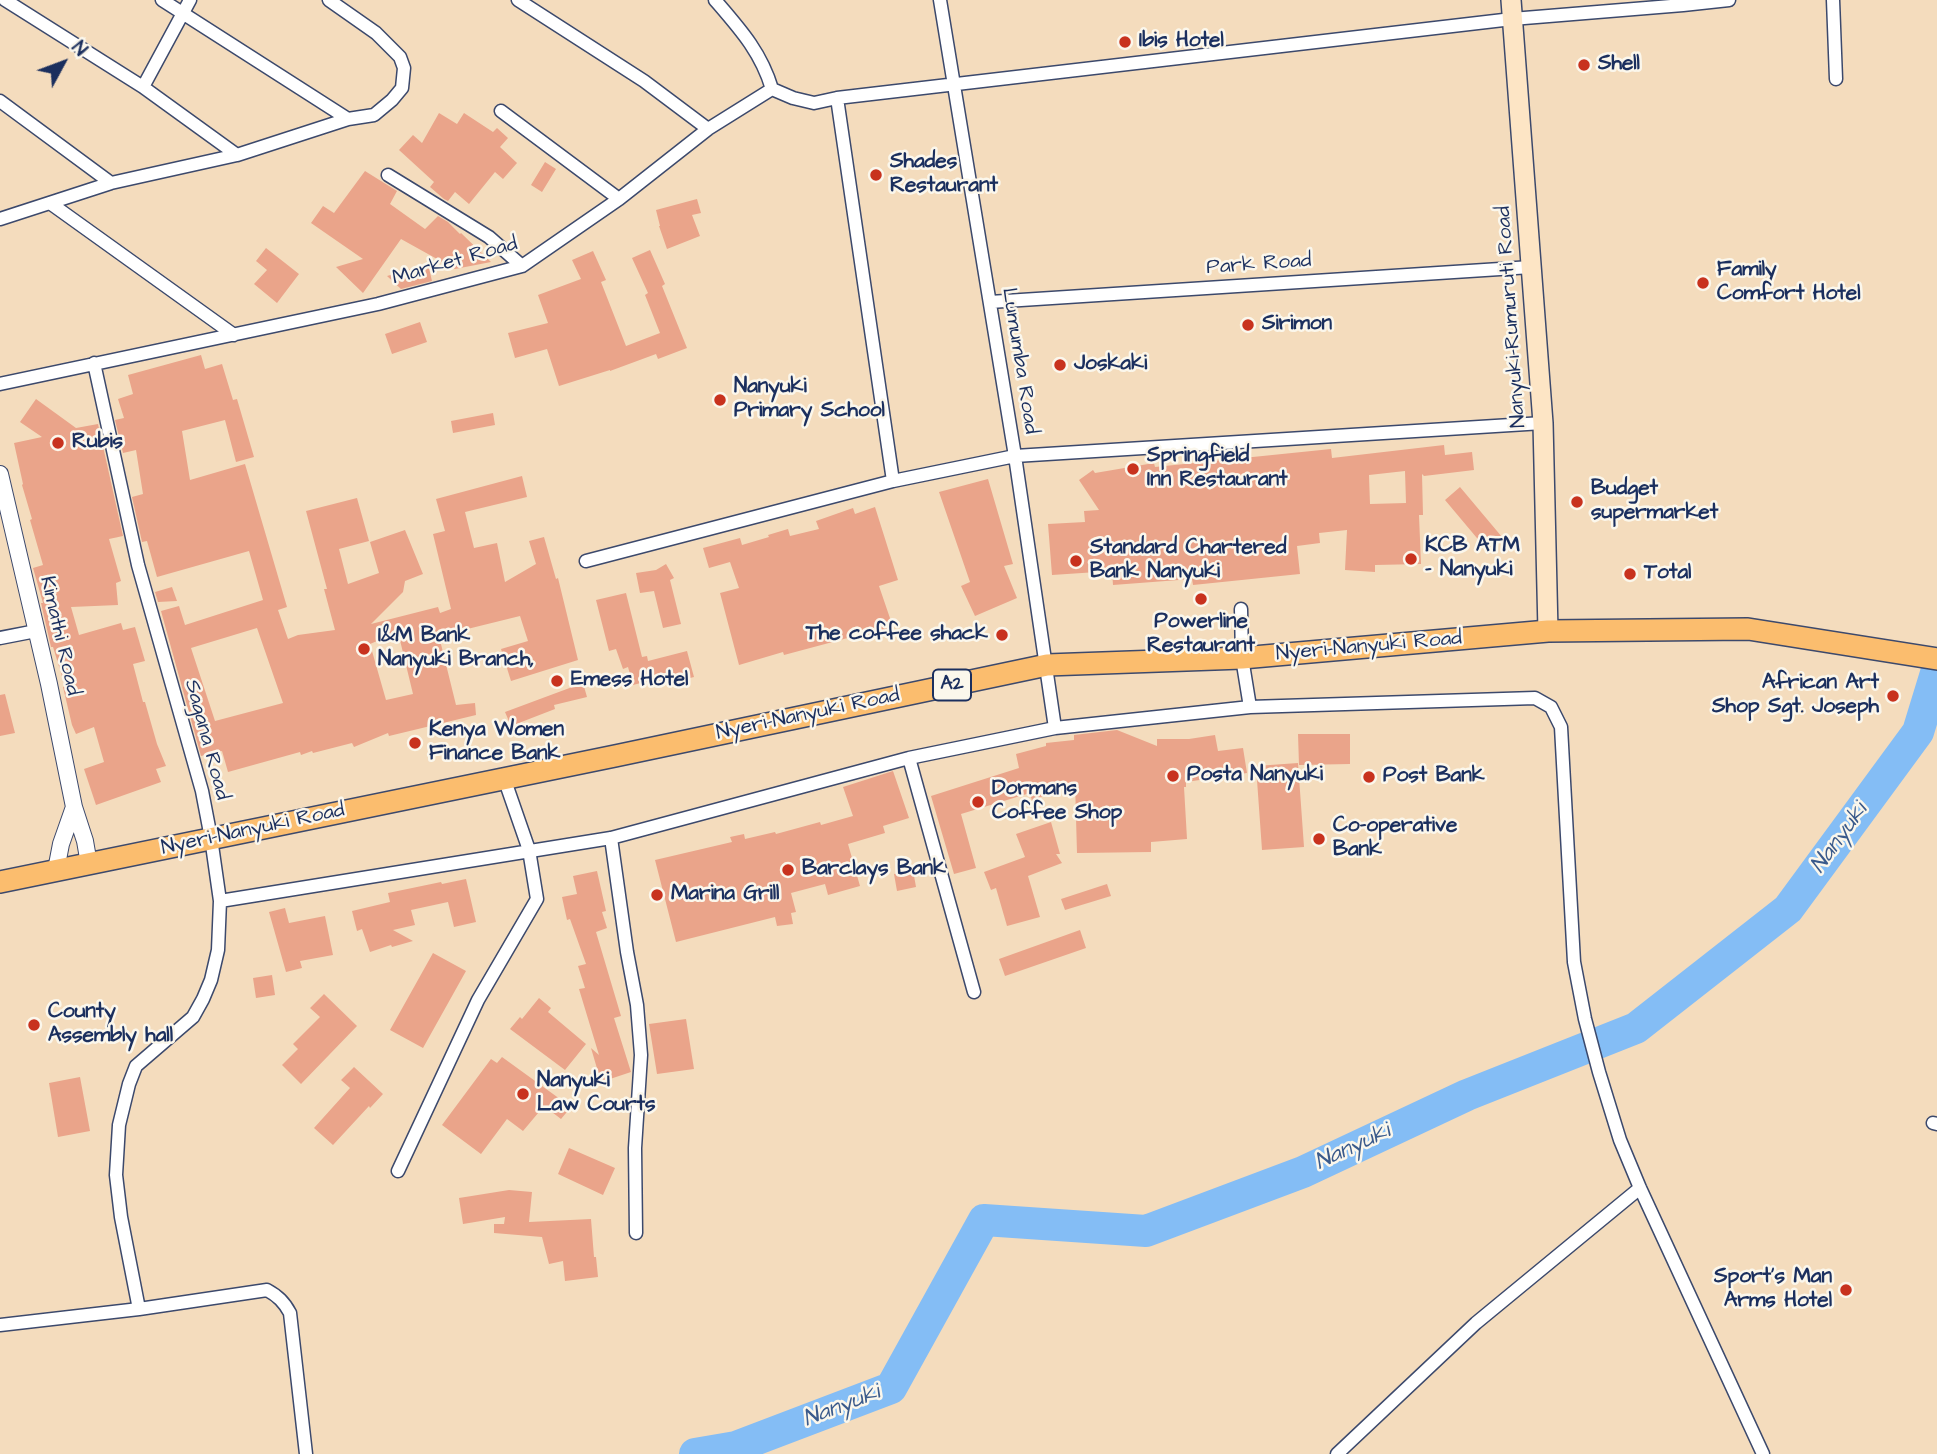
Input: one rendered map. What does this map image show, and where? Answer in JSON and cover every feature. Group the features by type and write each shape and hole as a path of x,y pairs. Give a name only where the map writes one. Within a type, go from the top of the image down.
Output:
{"highway":[{"name":"Nyeri-Nanyuki Road","path":"0,882 1047,665 1242,658 1548,631 1748,629 1928,657"}],"main road":[{"name":"Nanyuki-Rumuruti Road","path":"1511,10 1543,423 1548,631"}],"street":[{"path":"5,0 143,87 237,155"},
{"path":"162,0 348,119"},
{"path":"143,87 190,0"},
{"path":"0,219 111,183 237,155 348,119 374,115 402,88 404,68 400,57 376,33 329,0"},
{"path":"518,0 644,81 708,129"},
{"path":"715,0 757,52 767,71 772,89 814,103 1511,10 1729,0"},
{"name":"Lumumba Road","path":"940,0 1015,456 1055,728"},
{"path":"1833,0 1836,79"},
{"name":"Market Road","path":"0,384 378,304 522,266 620,199 708,129 772,89"},
{"path":"837,98 894,481"},
{"path":"0,101 111,183"},
{"path":"501,111 620,199"},
{"path":"388,175 489,237 522,266"},
{"path":"50,203 234,335"},
{"name":"Park Road","path":"990,302 1531,267"},
{"name":"Sagana Road","path":"94,363 138,565 202,791 220,901 218,950 203,999 193,1017 136,1066 119,1125 116,1175 119,1203 139,1309"},
{"path":"586,561 894,481 1015,456 1543,423"},
{"name":"Kimathi Road","path":"0,474 89,864"},
{"path":"1241,608 1242,658 1250,707"},
{"path":"0,638 36,631"},
{"path":"220,901 611,838 909,758 1055,728 1250,707 1535,698 1551,707 1561,727 1574,962 1599,1072 1620,1140 1640,1188 1763,1454"},
{"path":"909,758 974,992"},
{"path":"398,1171 478,1000 537,899 529,850 504,778"},
{"path":"57,870 61,844 74,807"},
{"path":"611,838 637,1005 641,1055 635,1148 636,1233"},
{"path":"1338,1454 1476,1323 1640,1188"},
{"path":"0,1325 139,1309 267,1290 285,1303 290,1313 306,1454"}],"building":[{"path":"439,113 457,124 464,113 493,132 497,128 508,138 500,147 517,163 503,179 495,172 469,204 455,192 448,201 444,199 430,187 434,182 399,150 413,135 422,143"},
{"path":"545,162 556,169 542,192 531,185"},
{"path":"365,171 397,191 390,204 425,229 438,216 461,233 491,262 455,269 401,239 363,293 336,267 363,259 311,223 323,206 334,213"},
{"path":"697,199 701,213 692,215 700,236 667,249 656,210"},
{"path":"266,248 299,274 277,303 254,284 267,270 256,261"},
{"path":"650,250 687,348 658,359 656,354 559,386 547,349 515,358 508,333 548,323 538,295 581,279 572,260 593,251 606,280 601,282 626,346 660,333 645,295 648,293 632,258"},
{"path":"428,264 432,281 401,289 387,276"},
{"path":"420,322 427,342 392,354 385,334"},
{"path":"201,355 205,369 222,364 233,400 237,399 254,457 236,462 225,420 182,431 190,480 245,464 287,607 278,610 288,639 335,630 306,511 357,498 369,541 339,549 348,584 379,573 370,542 405,530 423,574 405,581 403,592 371,624 438,607 440,613 451,609 433,534 445,531 436,499 522,476 527,497 465,512 474,548 497,543 505,582 536,564 529,541 544,537 556,579 558,578 578,660 511,681 501,649 528,641 520,616 439,636 456,705 475,703 476,715 389,736 388,733 354,747 352,743 313,753 312,751 301,755 300,752 228,772 222,751 201,756 161,611 179,606 185,625 263,600 249,551 157,577 147,541 142,542 132,497 143,494 136,450 123,453 115,420 124,418 118,399 133,394 128,375","holes":["257,628 283,703 215,721 191,648","398,632 413,694 386,700 370,644"]},
{"path":"36,399 76,428 98,424 123,536 109,539 121,581 116,583 118,605 71,607 79,635 121,623 123,630 135,627 145,661 133,664 143,702 166,766 156,769 161,782 96,805 84,769 104,762 94,727 76,734 72,725 63,687 65,686 51,647 33,568 43,565 30,520 32,519 14,443 42,437 20,422"},
{"path":"493,413 495,425 453,433 451,421"},
{"path":"1444,445 1445,455 1472,452 1474,470 1424,476 1422,474 1423,515 1419,515 1421,564 1375,565 1375,572 1345,570 1347,530 1319,533 1320,543 1297,546 1300,574 1193,585 1192,579 1113,585 1112,571 1052,575 1048,524 1085,522 1084,511 1099,510 1079,480 1093,470 1095,473 1154,463 1155,467 1331,449 1332,458","holes":["1405,471 1406,503 1370,504 1369,475"]},
{"path":"988,479 1013,564 1004,566 1017,598 975,616 961,586 970,582 939,492"},
{"path":"1460,487 1502,537 1487,550 1445,500"},
{"path":"875,507 898,580 879,586 893,627 857,640 855,636 739,665 720,593 739,588 730,562 709,568 703,548 740,538 742,545 788,529 790,536 819,529 816,521 853,508 855,514"},
{"path":"666,564 674,578 670,580 681,624 663,628 654,591 640,593 636,573 656,570"},
{"path":"172,587 177,601 158,602 155,592"},
{"path":"626,593 642,657 647,656 648,661 687,651 694,677 658,686 656,679 633,685 628,667 623,669 616,649 609,651 596,600"},
{"path":"583,683 587,697 554,705 555,709 511,726 505,712"},
{"path":"5,694 15,733 0,736 0,695"},
{"path":"1117,730 1157,746 1157,739 1189,739 1215,735 1218,751 1243,748 1247,773 1186,782 1187,839 1151,842 1151,852 1077,853 1075,782 1032,801 1030,793 961,814 976,868 954,874 931,796 1019,768 1016,754 1046,746 1046,743 1074,740 1074,735"},
{"path":"1298,734 1350,734 1350,764 1299,765"},
{"path":"1298,763 1304,847 1262,850 1256,766"},
{"path":"893,771 909,818 883,826 885,833 848,844 860,886 828,895 825,884 791,893 796,912 791,913 793,924 777,926 775,917 676,942 655,860 732,842 730,837 744,834 745,839 775,832 776,834 853,816 843,787"},
{"path":"1051,822 1060,854 1056,854 1062,863 1028,876 1040,917 1007,926 996,888 991,890 984,872 1025,857 1016,834"},
{"path":"913,870 916,887 897,891 894,874"},
{"path":"597,871 606,911 602,912 607,928 596,932 621,1016 614,1018 631,1072 601,1082 591,1048 599,1055 579,989 585,988 578,966 586,964 570,919 567,920 562,897 577,894 573,876"},
{"path":"466,879 476,922 454,927 448,902 411,910 415,925 393,930 413,941 370,952 362,929 357,931 352,911 390,902 388,893"},
{"path":"1107,884 1111,896 1065,910 1061,899"},
{"path":"285,908 289,923 325,916 333,955 300,961 302,968 286,972 269,912"},
{"path":"1080,930 1086,948 1005,976 999,959"},
{"path":"433,953 466,971 423,1048 390,1030"},
{"path":"272,975 275,995 256,998 253,978"},
{"path":"324,994 357,1026 301,1084 282,1065 298,1049 293,1044 320,1017 310,1008"},
{"path":"539,998 551,1008 548,1012 586,1044 565,1070 510,1029"},
{"path":"686,1019 694,1069 657,1074 649,1024"},
{"path":"502,1057 571,1107 561,1119 544,1106 523,1131 507,1119 481,1154 442,1125 491,1059 497,1063"},
{"path":"354,1067 383,1094 333,1145 314,1128 350,1088 341,1080"},
{"path":"80,1077 90,1131 58,1137 49,1083"},
{"path":"569,1148 615,1168 603,1195 558,1174"},
{"path":"509,1190 532,1192 529,1222 591,1219 598,1277 565,1281 563,1261 549,1264 542,1237 494,1233 494,1224 504,1224 505,1217 463,1224 459,1198"}],"waterway":[{"name":"Nanyuki","path":"695,1454 736,1447 891,1388 984,1220 1146,1231 1303,1172 1467,1095 1636,1028 1788,909 1918,732 1937,670"}],"place":[{"name":"Ibis Hotel","path":"1125,42"},
{"name":"Shell","path":"1584,65"},
{"name":"Shades Restaurant","path":"876,175"},
{"name":"Family Comfort Hotel","path":"1703,283"},
{"name":"Sirimon","path":"1248,325"},
{"name":"Joskaki","path":"1060,365"},
{"name":"Nanyuki Primary School","path":"720,400"},
{"name":"Rubis","path":"58,443"},
{"name":"Springfield Inn Restaurant","path":"1133,469"},
{"name":"Budget supermarket","path":"1577,502"},
{"name":"KCB ATM - Nanyuki","path":"1411,559"},
{"name":"Standard Chartered Bank Nanyuki","path":"1076,561"},
{"name":"Total","path":"1630,574"},
{"name":"Powerline Restaurant","path":"1201,599"},
{"name":"The coffee shack","path":"1002,635"},
{"name":"I&M Bank Nanyuki Branch,","path":"364,649"},
{"name":"Emess Hotel","path":"557,681"},
{"name":"African Art Shop Sgt. Joseph","path":"1893,696"},
{"name":"Kenya Women Finance Bank","path":"415,743"},
{"name":"Posta Nanyuki","path":"1173,776"},
{"name":"Post Bank","path":"1369,777"},
{"name":"Dormans Coffee Shop","path":"978,802"},
{"name":"Co-operative Bank","path":"1319,839"},
{"name":"Barclays Bank","path":"788,870"},
{"name":"Marina Grill","path":"657,895"},
{"name":"County Assembly hall","path":"34,1025"},
{"name":"Nanyuki Law Courts","path":"523,1094"},
{"name":"Sport's Man Arms Hotel","path":"1846,1290"}]}
